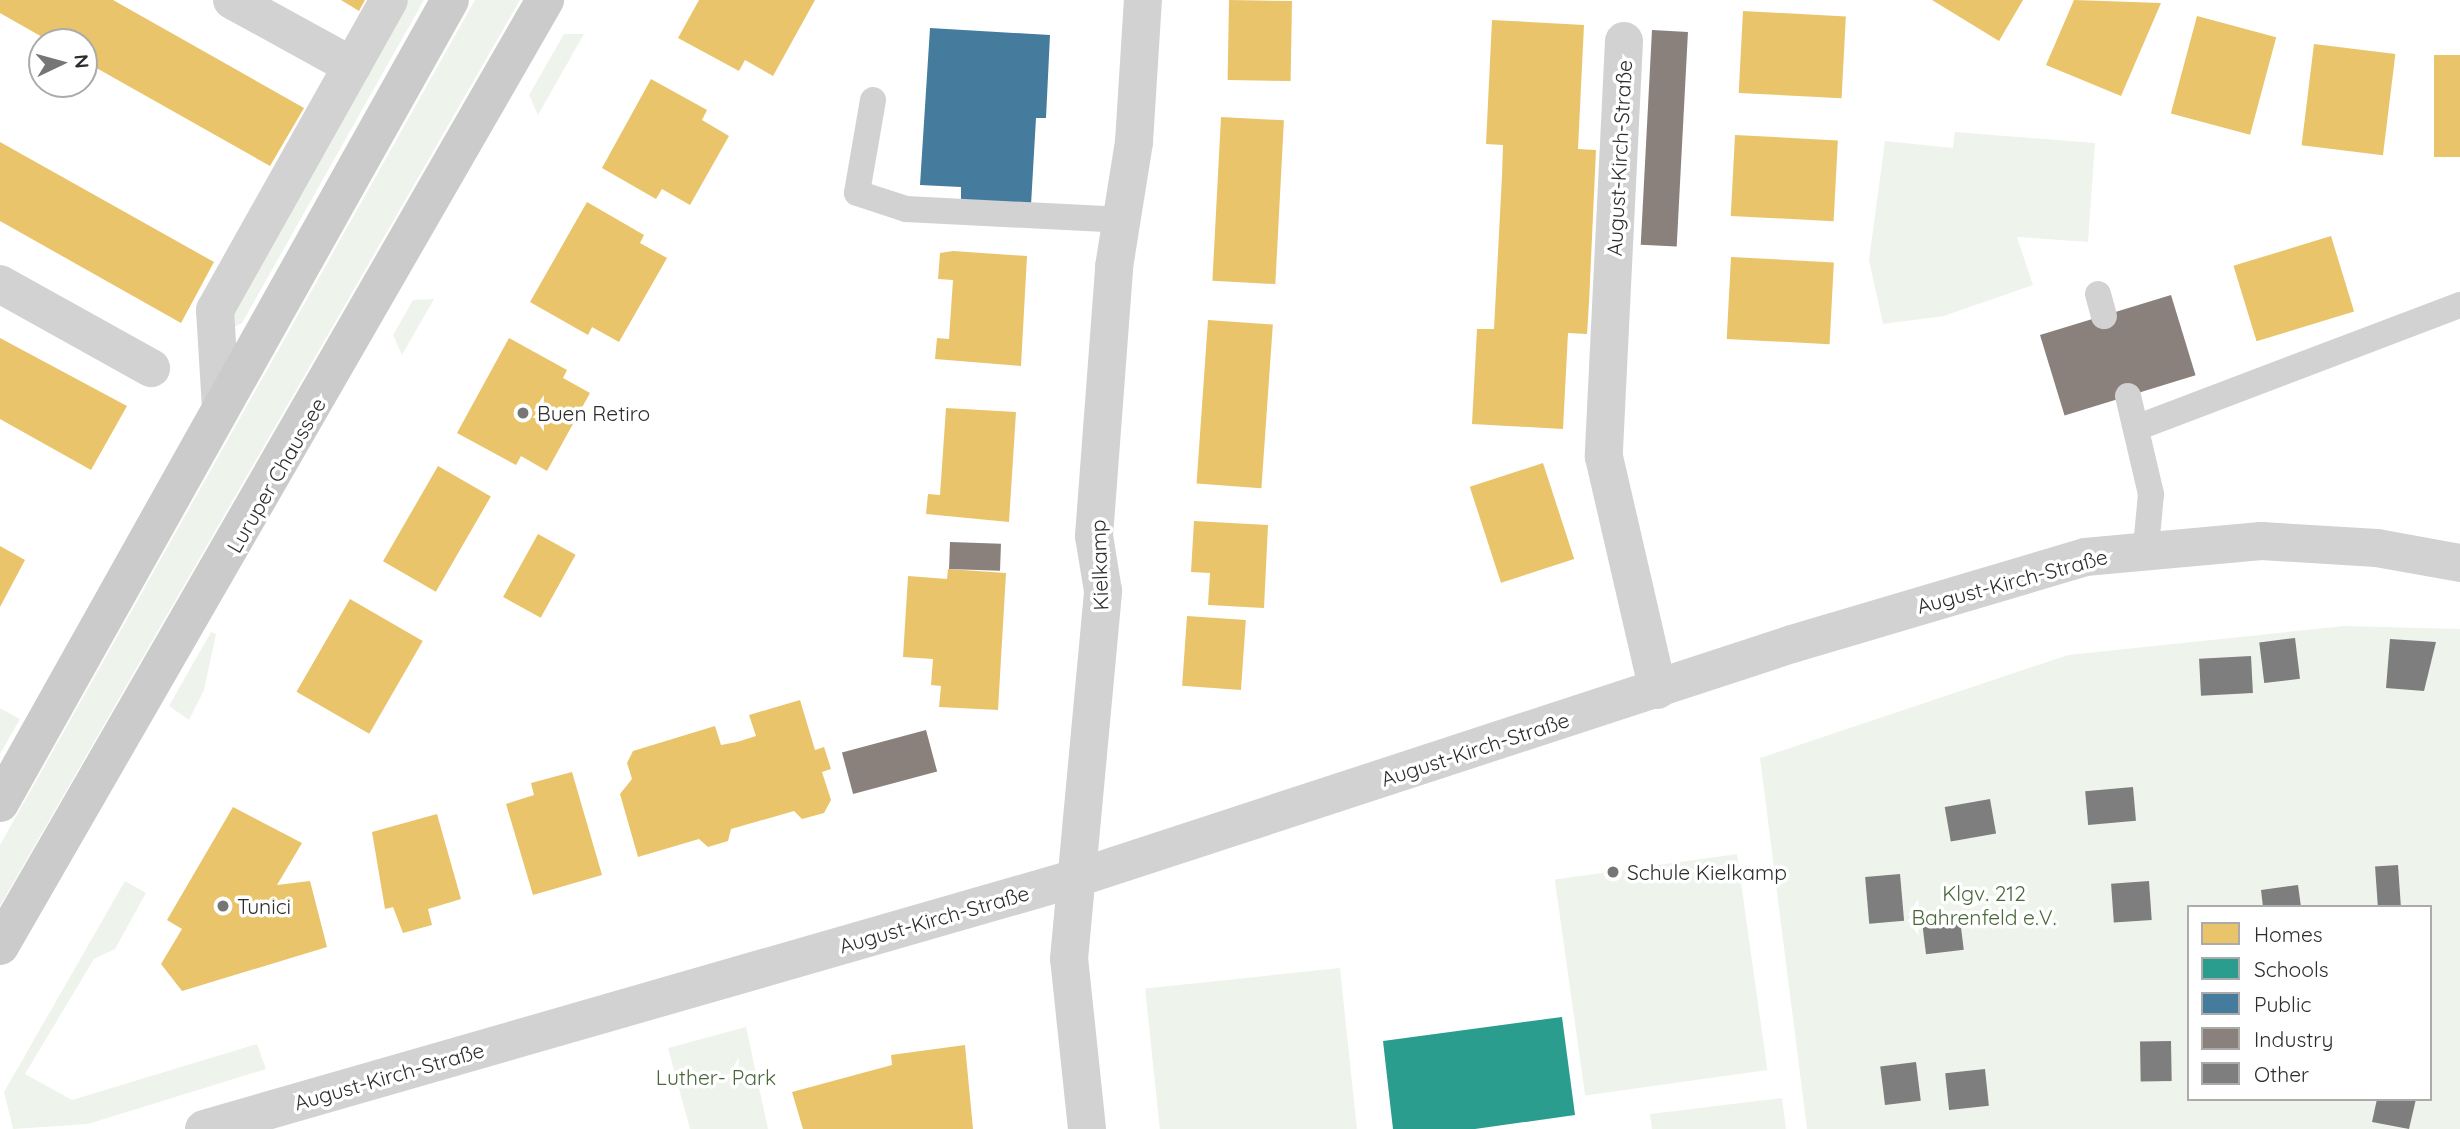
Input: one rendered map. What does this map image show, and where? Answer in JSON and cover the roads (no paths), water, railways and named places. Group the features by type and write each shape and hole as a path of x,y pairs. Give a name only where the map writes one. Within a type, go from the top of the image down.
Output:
{"main road":[{"path":"0,803 450,0"},
{"name":"Luruper Chaussee","path":"0,946 545,0"}],"street":[{"path":"232,0 352,66"},
{"path":"221,408 215,310 389,0"},
{"name":"Kielkamp","path":"1087,1129 1069,959 1080,877 1103,592 1094,536 1120,220 1135,142 1143,0"},
{"name":"August-Kirch-Straße","path":"1624,41 1604,457 1658,690"},
{"path":"0,284 151,368"},
{"name":"August-Kirch-Straße","path":"205,1129 1080,877 2029,572 2146,547 2316,543 2460,563"}],"lane":[{"path":"873,100 858,193 906,209 1120,220"},
{"path":"2136,428 2460,305"},
{"path":"2128,396 2151,494 2146,547"}],"place":[{"name":"Buen Retiro","path":"523,413"},
{"name":"Schule Kielkamp","path":"1613,872"},
{"name":"Tunici","path":"223,906"}],"park label":[{"name":"Klgv. 212 Bahrenfeld e.V.","path":"1984,905"},
{"name":"Luther- Park","path":"716,1077"}]}
